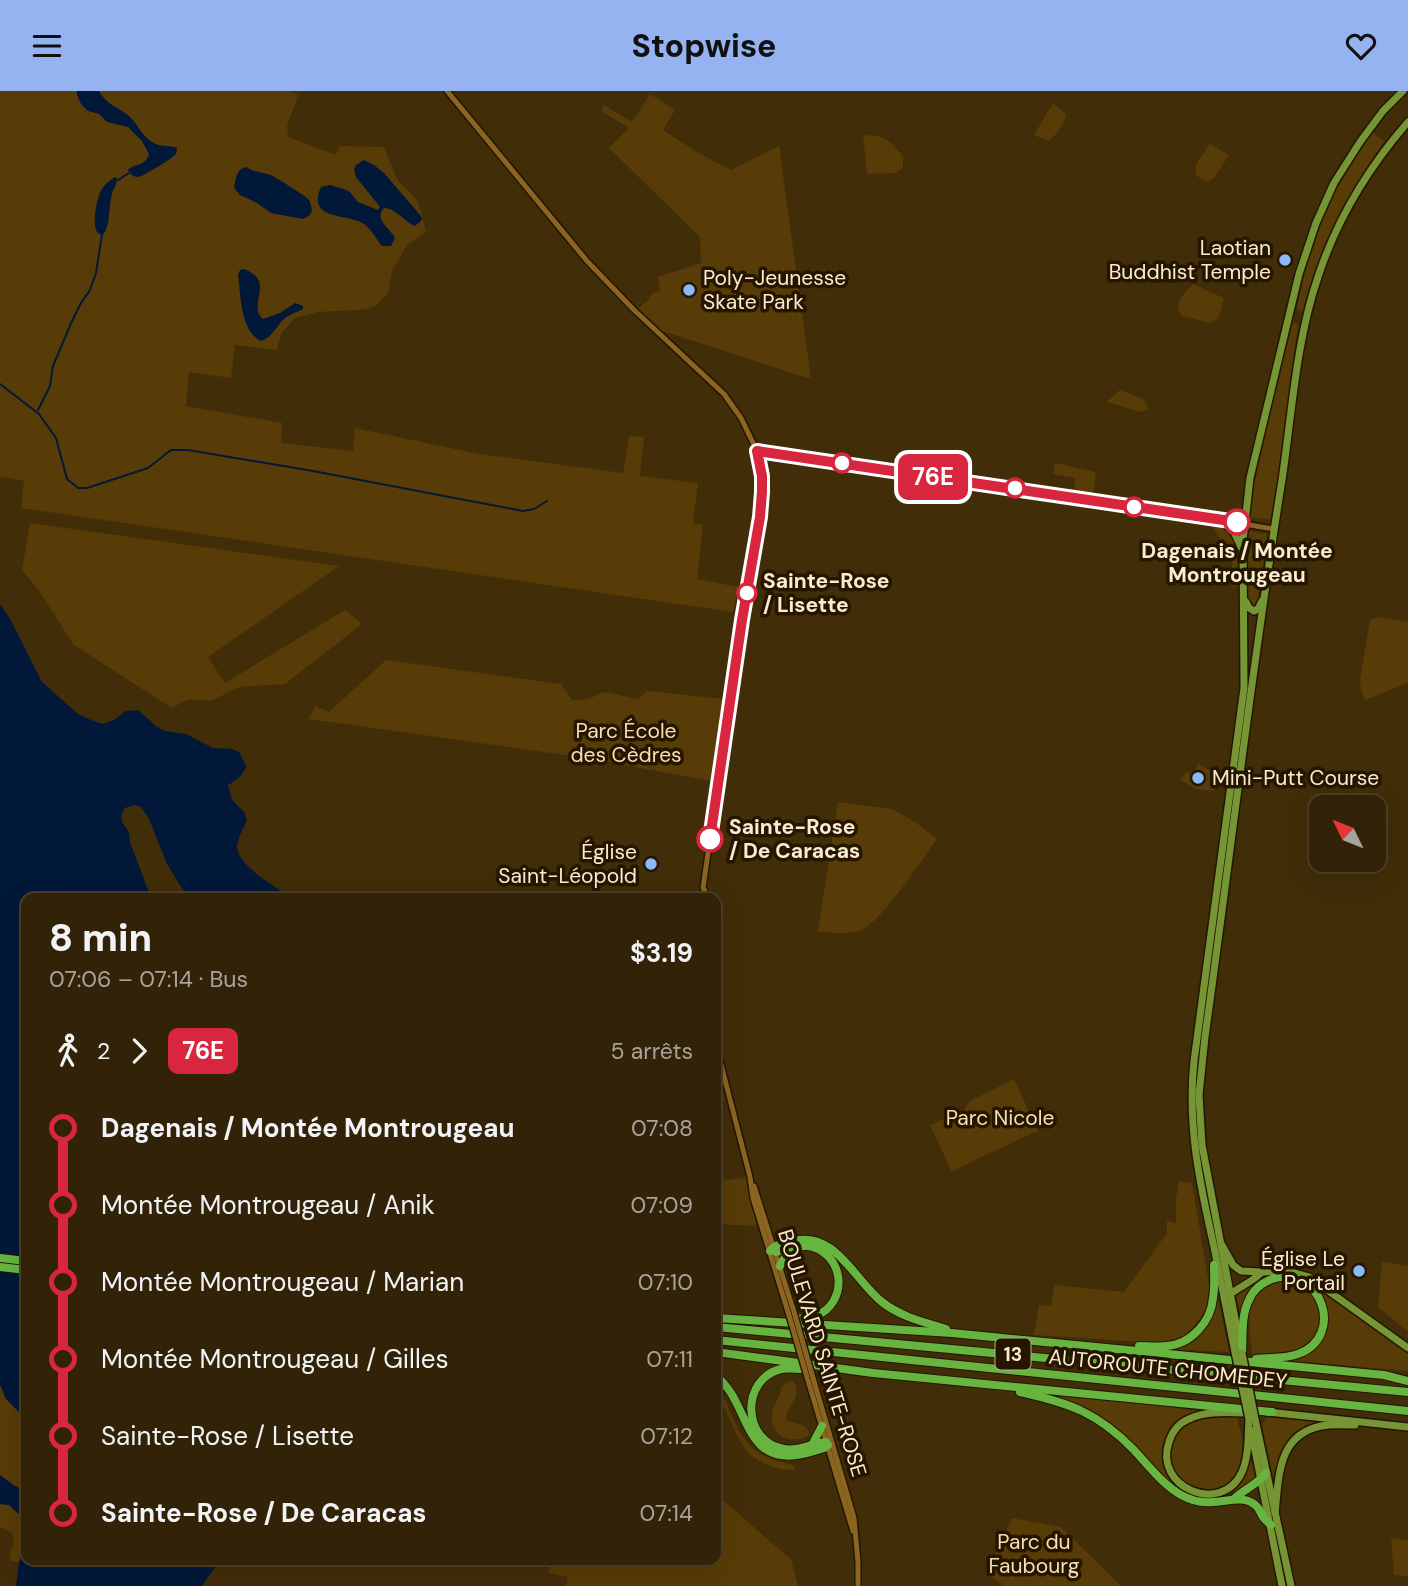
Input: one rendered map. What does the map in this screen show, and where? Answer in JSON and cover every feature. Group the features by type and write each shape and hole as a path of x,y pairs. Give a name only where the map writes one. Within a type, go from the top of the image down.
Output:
{"highway":[{"path":"773,1250 800,1240 822,1243 836,1252 868,1289 889,1307 915,1320 963,1334"},
{"path":"771,1321 804,1318 820,1313 833,1301 839,1288 836,1268 826,1254 803,1246 773,1250"},
{"path":"780,1266 790,1248"},
{"path":"0,1258 21,1260"},
{"path":"1079,1345 1164,1346 1188,1339 1201,1327 1210,1311 1214,1296 1214,1265"},
{"path":"0,1267 21,1269"},
{"path":"721,1318 963,1334 1079,1345 1238,1355 1287,1357 1311,1346 1321,1333 1325,1319 1322,1303 1315,1291 1306,1283 1290,1277 1278,1277 1259,1286 1246,1308 1238,1355"},
{"name":"AUTOROUTE CHOMEDEY","path":"721,1327 1408,1392"},
{"name":"AUTOROUTE CHOMEDEY","path":"721,1341 1408,1411"},
{"path":"721,1353 838,1369 1272,1412"},
{"path":"1238,1355 1408,1379"},
{"path":"829,1443 797,1449 776,1447 763,1439 756,1430 750,1409 753,1396 763,1381 778,1370 838,1369"},
{"path":"721,1381 734,1398 751,1435 765,1449 796,1456 824,1448 829,1443"},
{"path":"980,1384 1061,1401 1089,1413 1117,1434 1165,1483 1184,1497 1206,1503 1248,1500 1258,1507 1262,1517 1270,1525"},
{"path":"812,1445 822,1426"},
{"path":"1234,1499 1264,1476"}],"main road":[{"path":"1227,1297 1214,1249 1195,1155 1192,1089 1245,685 1243,551 1251,472 1309,241 1329,194 1347,161 1376,119 1403,91"},
{"path":"1291,1586 1264,1476 1227,1297 1202,1145 1200,1079 1264,597 1303,333 1316,281 1331,240 1373,165 1408,122"},
{"path":"1221,520 1234,532 1243,551"},
{"path":"1243,591 1252,611 1258,609 1264,597"},
{"path":"1219,1241 1236,1268 1243,1272 1287,1271 1309,1277 1408,1348"},
{"path":"1214,1249 1214,1265"},
{"path":"1227,1297 1262,1272"},
{"path":"1252,1419 1245,1464 1241,1475 1233,1484 1221,1492 1207,1494 1193,1492 1178,1483 1169,1468 1167,1452 1172,1433 1183,1422 1195,1416 1272,1412 1408,1427"},
{"path":"1275,1513 1280,1464 1288,1448 1300,1436 1311,1429 1324,1426 1387,1425"},
{"path":"1264,1476 1282,1586"}],"street":[{"path":"447,91 587,261 634,310 724,394 741,418 757,451 762,476 760,517 721,760 705,893"},
{"path":"757,451 1274,529"},
{"name":"BOULEVARD SAINTE-ROSE","path":"721,1064 750,1177 760,1199 856,1541 858,1586"},
{"name":"BOULEVARD SAINTE-ROSE","path":"773,1250 780,1266 791,1312"},
{"name":"BOULEVARD SAINTE-ROSE","path":"810,1378 829,1443"}],"green space":[{"path":"0,91 290,91 298,95 287,126 288,137 336,155 339,146 384,147 397,179 418,201 426,232 407,245 392,271 388,293 374,307 318,312 295,318 281,334 277,350 235,345 231,378 189,372 186,406 282,423 281,443 353,451 355,428 479,454 623,473 629,436 644,437 640,476 698,483 693,523 703,525 697,579 738,587 733,612 21,508 24,481 0,477"},
{"path":"650,94 675,110 663,130 731,170 779,146 811,379 662,331 638,309 652,293 660,291 658,277 701,263 700,237 609,148 629,128 601,111 604,105 632,122"},
{"path":"1053,103 1066,114 1059,129 1048,141 1034,135"},
{"path":"1371,131 1384,141 1358,181 1336,223 1317,266 1303,311 1297,309 1306,266 1319,226"},
{"path":"863,135 877,136 890,142 903,156 903,168 895,173 867,174"},
{"path":"1210,144 1229,155 1214,178 1206,182 1196,175 1196,164"},
{"path":"1193,284 1224,298 1218,316 1210,323 1182,316 1179,311 1180,299"},
{"path":"1291,322 1298,324 1293,379 1271,520 1250,517 1255,480"},
{"path":"1120,390 1143,399 1147,410 1141,412 1107,402"},
{"path":"1055,463 1096,472 1093,495 1074,492 1075,478 1053,474"},
{"path":"1196,522 1219,526 1232,536 1238,561 1237,587 1233,587 1232,563 1213,526"},
{"path":"30,523 339,566 208,657 225,683 345,610 362,624 285,684 239,687 211,701 188,699 172,708 74,645 22,570"},
{"path":"1249,531 1267,534 1257,604 1252,607 1248,601"},
{"path":"1378,617 1408,622 1408,683 1365,700 1360,679 1370,620"},
{"name":"Parc École des Cèdres","path":"386,660 561,684 572,700 589,699 603,692 638,699 647,691 724,699 719,736 724,738 718,782 586,758 309,719 315,706 329,712"},
{"name":"Mini-Putt Course","path":"1198,764 1214,773 1214,791 1196,789 1181,780 1186,772 1193,775"},
{"path":"838,802 892,809 937,839 879,915 856,932 818,931"},
{"name":"Parc Nicole","path":"1014,1079 1038,1131 952,1172 930,1125 964,1110 970,1101"},
{"path":"721,1171 727,1180 750,1177 756,1226 721,1224"},
{"path":"1179,1181 1192,1183 1209,1285 1206,1310 1190,1331 1182,1337 1159,1343 1034,1335 1039,1305 1051,1306 1054,1285 1124,1292 1167,1233 1167,1221 1176,1223"},
{"path":"1382,1262 1408,1266 1408,1332 1378,1307"},
{"path":"1274,1274 1294,1275 1307,1279 1408,1352 1408,1371 1286,1360 1306,1353 1318,1343 1327,1321 1326,1305 1319,1292 1308,1282 1294,1276 1279,1275 1264,1280 1251,1292 1241,1316 1236,1293"},
{"path":"1289,1280 1300,1284 1316,1299 1321,1319 1319,1329 1314,1338 1299,1349 1252,1354 1249,1328 1251,1306 1263,1289"},
{"path":"1216,1289 1229,1352 1168,1349 1204,1328"},
{"path":"792,1381 796,1385 796,1396 786,1420 802,1425 809,1432 808,1436 789,1439 774,1429 772,1411 781,1388"},
{"path":"0,1385 6,1399 21,1414 21,1489 0,1475"},
{"path":"721,1393 748,1443 767,1457 793,1465 794,1470 779,1469 764,1463 746,1450 721,1401"},
{"path":"1053,1396 1211,1411 1187,1415 1172,1427 1165,1440 1163,1453 1172,1479 1182,1489 1195,1495 1219,1495 1233,1483 1250,1454 1255,1479 1221,1497 1210,1499 1191,1496 1174,1488 1129,1441"},
{"path":"1237,1417 1243,1449 1239,1470 1229,1483 1215,1489 1201,1489 1187,1484 1176,1474 1170,1460 1172,1443 1177,1434 1194,1421"},
{"path":"1267,1417 1328,1422 1296,1436 1275,1485 1262,1425"},
{"path":"721,1499 791,1559 798,1586 566,1586 568,1577 549,1573 549,1565 721,1565"},
{"path":"0,1504 9,1505 21,1516 19,1562 12,1561 9,1555 14,1544 12,1533 0,1528"},
{"name":"Parc du Faubourg","path":"1012,1518 1061,1527 1121,1586 1003,1586 986,1573"},
{"path":"1391,1538 1408,1540 1408,1576 1394,1575"}],"water":[{"path":"77,91 99,91 109,103 129,116 151,142 177,148 176,154 145,174 133,176 128,170 145,161 149,154 142,141 128,127 107,122 99,114 88,111 81,104"},
{"path":"364,160 384,173 421,216 422,220 415,226 392,210 384,208 381,220 395,238 391,246 382,246 364,224 331,214 319,206 321,187 330,185 350,192 358,202 378,210 380,207 356,177 354,170 356,165"},
{"path":"246,167 273,176 306,197 311,205 310,215 303,219 271,213 240,195 234,188 235,181 238,172"},
{"path":"115,177 117,182 103,235 96,229 97,204 103,187"},
{"path":"240,270 254,274 258,280 258,307 263,319 280,313 295,303 303,306 303,309 287,317 271,335 261,341 254,336 245,321 238,275"},
{"path":"0,604 42,682 77,713 102,724 114,720 126,711 138,710 165,731 186,734 213,748 233,749 240,753 246,767 239,777 228,785 232,800 244,812 247,820 237,846 239,854 258,875 285,893 185,893 167,864 149,819 141,807 135,805 125,808 121,816 149,893 21,893 21,1414 6,1399 0,1385"},
{"path":"0,1475 21,1489 21,1516 9,1505 0,1504"},
{"path":"21,1557 21,1565 217,1565 202,1586 16,1586"}],"waterway":[{"path":"118,180 129,173"},
{"path":"38,410 50,386 53,366 72,321 90,290 96,273 102,234"},
{"path":"0,384 39,414 56,438 67,479 78,488 87,488 148,468 171,450 188,450 523,511 534,509 547,501"}],"bus line":[{"name":"76E","path":"710,839 760,517 762,476 757,451 1237,522"}],"place":[{"name":"Laotian Buddhist Temple","path":"1285,260"},
{"name":"Poly-Jeunesse Skate Park","path":"689,290"},
{"name":"Dagenais / Montée Montrougeau","path":"1237,522"},
{"name":"Sainte-Rose / Lisette","path":"747,593"},
{"name":"Mini-Putt Course","path":"1198,778"},
{"name":"Sainte-Rose / De Caracas","path":"710,839"},
{"name":"Église Saint-Léopold","path":"651,864"},
{"name":"Église Le Portail","path":"1359,1271"}]}
